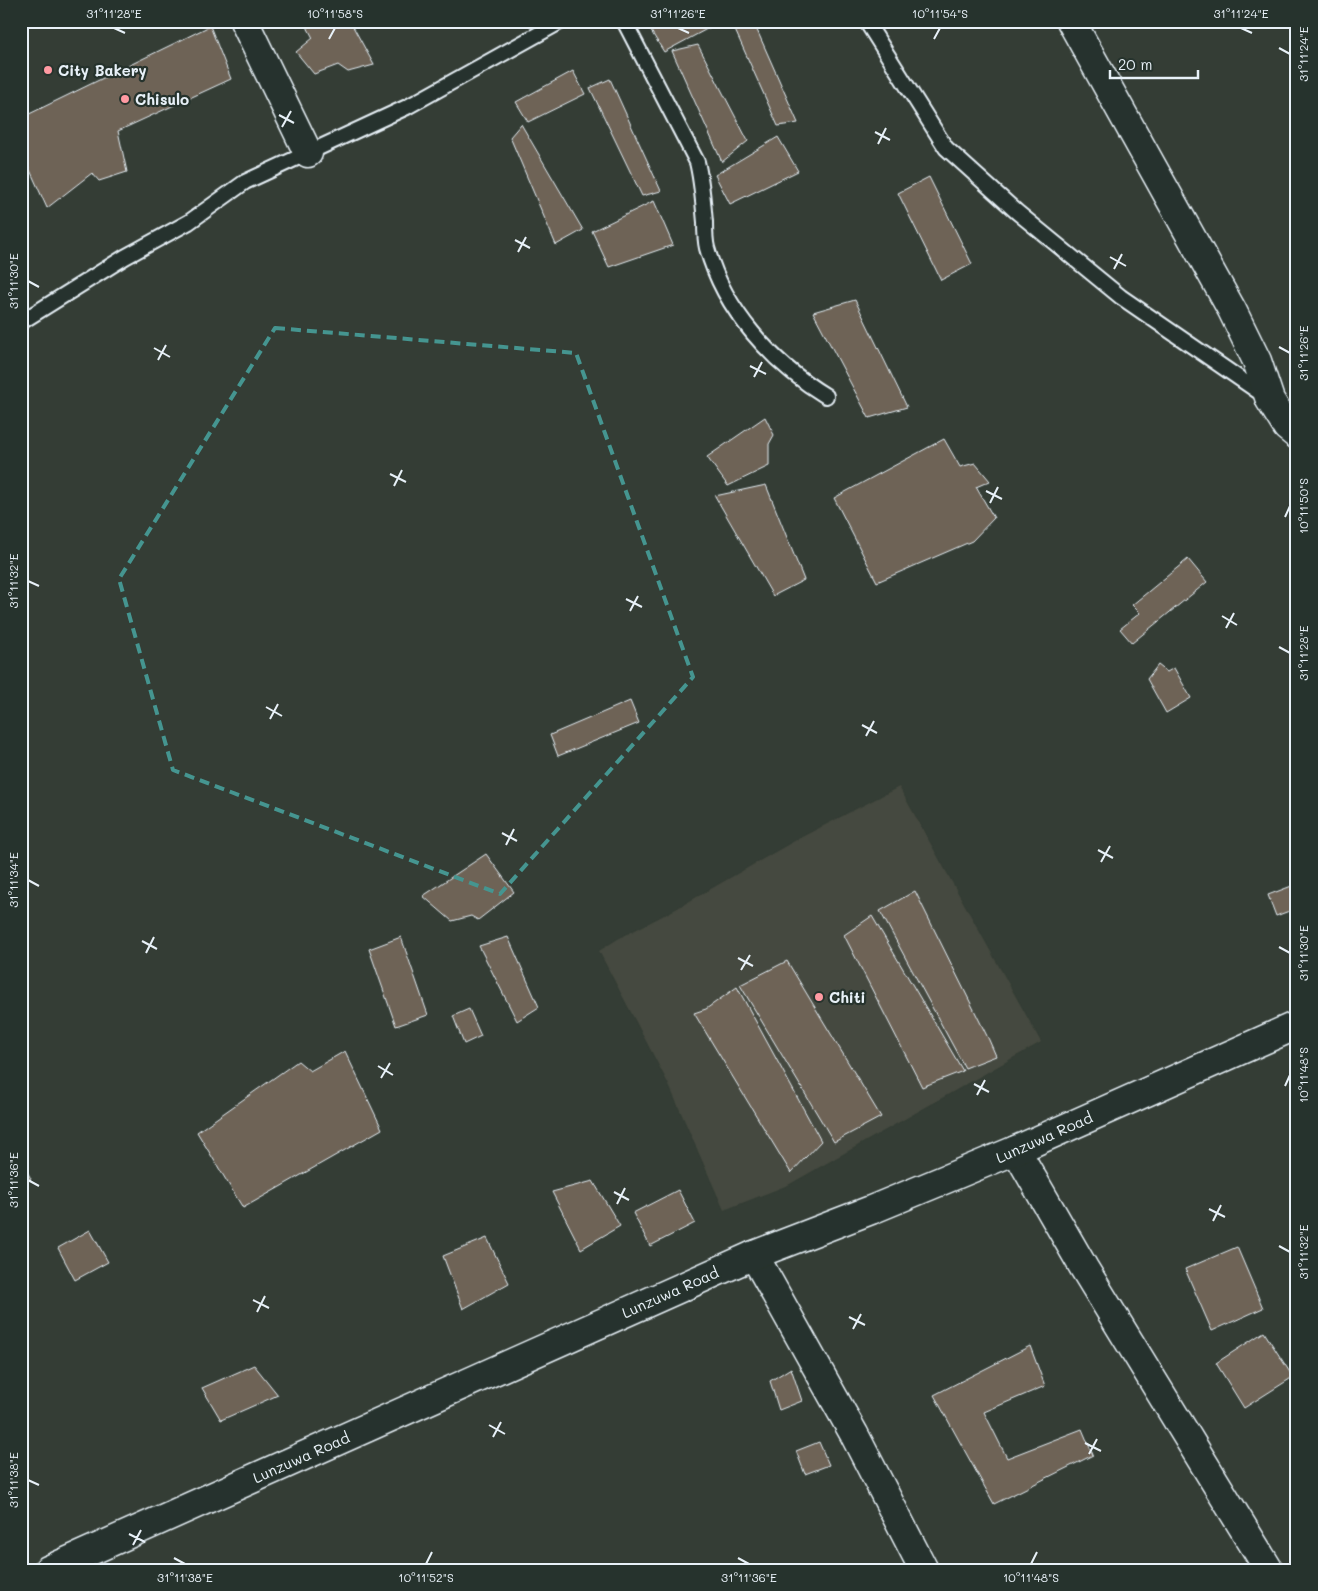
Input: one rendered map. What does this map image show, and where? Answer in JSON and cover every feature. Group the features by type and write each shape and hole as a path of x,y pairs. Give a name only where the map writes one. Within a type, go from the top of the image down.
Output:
{"street":[{"path":"244,21 308,153"},
{"path":"1071,21 1232,310 1256,361 1270,400 1287,428 1297,435"},
{"name":"Lunzuwa Road","path":"48,1570 754,1255 872,1210 1016,1150 1297,1025"},
{"path":"1016,1150 1090,1276 1270,1570"},
{"path":"754,1255 854,1434 924,1570"}],"lane":[{"path":"21,322 125,257 189,222 245,182 407,107 562,21"},
{"path":"624,21 697,162 701,179 707,246 715,272 730,301 760,343 802,382 826,396"},
{"path":"866,21 946,148 1016,212 1121,297 1270,400"}],"highlighted area":[{"path":"275,328 576,353 693,677 500,894 173,770 119,579"}],"shaded area":[{"name":"Chiti","path":"899,787 1041,1042 788,1185 724,1210 668,1083 599,951 798,839"}],"building":[{"path":"304,21 350,21 374,65 348,72 338,65 314,74 296,52 313,38"},
{"path":"661,21 720,22 664,52 649,28"},
{"path":"731,21 753,21 798,123 778,126"},
{"name":"Chisulo","path":"210,26 231,79 118,131 127,172 99,181 92,173 47,208 21,150 21,118"},
{"path":"698,45 748,141 722,162 672,51"},
{"path":"573,71 585,94 528,122 516,102"},
{"path":"610,79 661,191 642,196 590,88"},
{"path":"521,124 583,230 556,245 510,137"},
{"path":"778,137 798,171 730,204 715,175"},
{"path":"929,177 972,264 941,280 898,193"},
{"path":"654,201 673,245 609,267 592,231"},
{"path":"855,300 907,407 869,418 813,312"},
{"path":"765,417 774,435 769,444 769,466 728,486 707,457"},
{"path":"944,439 960,467 975,463 990,481 976,487 994,518 972,541 877,582 834,498"},
{"path":"766,485 804,580 773,596 715,496"},
{"path":"1188,559 1207,582 1132,643 1120,629 1140,613 1132,605"},
{"path":"1158,665 1167,672 1174,668 1191,698 1166,713 1147,679"},
{"path":"630,701 639,723 558,756 550,735"},
{"path":"486,854 514,892 478,920 471,916 452,921 423,896"},
{"path":"1297,884 1297,908 1276,916 1268,895"},
{"path":"915,891 996,1056 965,1068 880,911"},
{"path":"872,916 963,1071 922,1087 844,935"},
{"path":"401,937 428,1015 396,1026 369,949"},
{"path":"508,937 539,1007 517,1021 479,946"},
{"path":"787,961 881,1117 834,1142 740,985"},
{"path":"737,987 821,1141 791,1173 694,1013 706,1009"},
{"path":"469,1009 481,1036 464,1044 453,1016"},
{"path":"345,1051 382,1129 243,1208 197,1132 298,1061 310,1071"},
{"path":"21,1160 31,1179 21,1185"},
{"path":"593,1181 620,1226 581,1249 552,1192"},
{"path":"678,1190 695,1223 650,1246 633,1213"},
{"path":"90,1230 108,1262 75,1280 58,1248"},
{"path":"487,1238 509,1283 463,1309 443,1256"},
{"path":"1237,1247 1263,1308 1212,1331 1185,1269"},
{"path":"1264,1332 1293,1377 1244,1408 1216,1363"},
{"path":"1030,1346 1045,1386 984,1412 1007,1458 1082,1429 1093,1455 994,1504 934,1395"},
{"path":"254,1365 278,1395 221,1420 202,1388"},
{"path":"791,1368 802,1401 779,1410 770,1381"},
{"path":"819,1442 829,1465 805,1474 796,1451"}],"place":[{"name":"City Bakery","path":"48,70"},
{"name":"Chisulo","path":"125,99"},
{"name":"Chiti","path":"819,997"}]}
